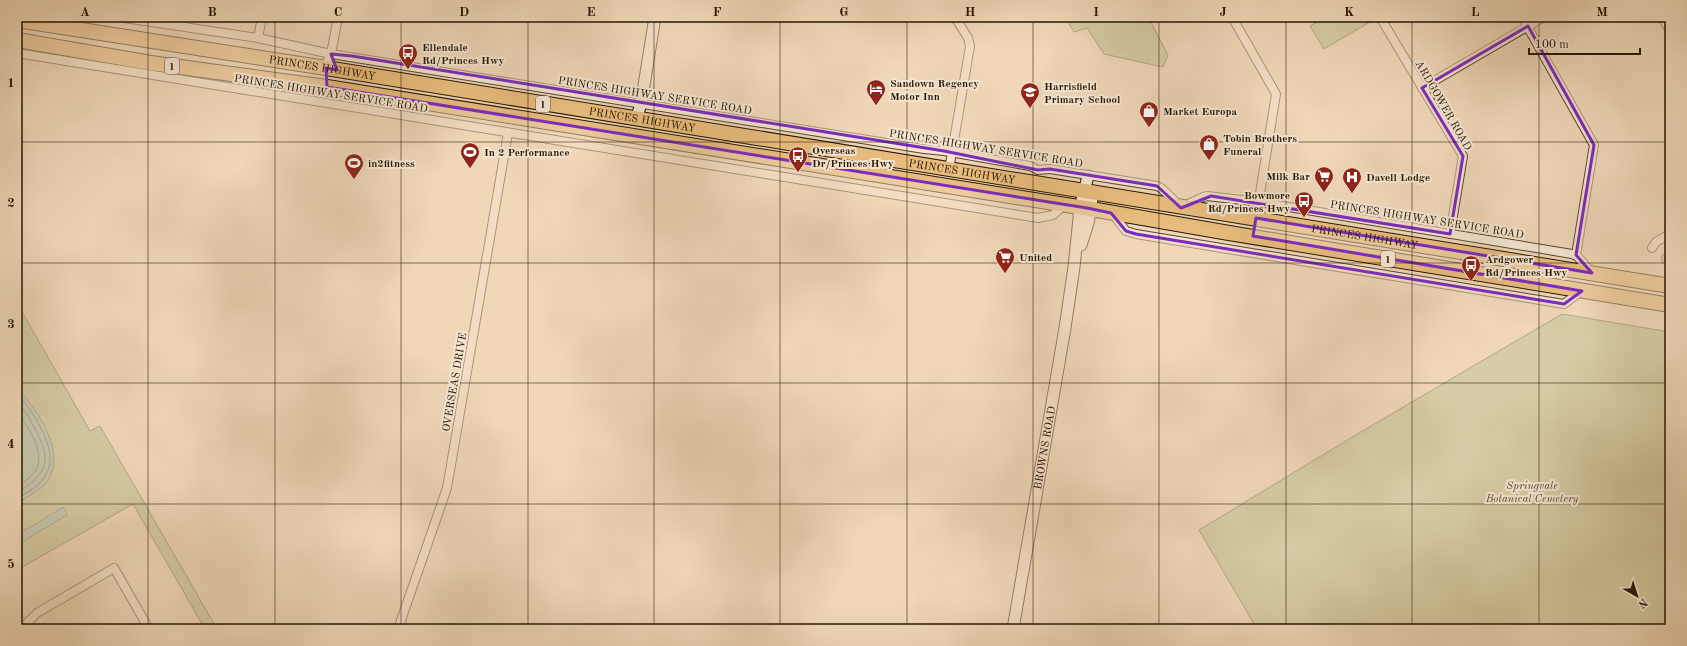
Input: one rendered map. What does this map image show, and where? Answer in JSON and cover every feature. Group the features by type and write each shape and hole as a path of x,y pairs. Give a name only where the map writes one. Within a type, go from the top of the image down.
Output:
{"highway":[{"name":"PRINCES HIGHWAY","path":"22,20 1670,286"},
{"name":"PRINCES HIGHWAY","path":"17,40 151,63 327,87 1086,208 1229,233 1670,305"},
{"path":"326,68 327,87"},
{"path":"636,119 640,128 644,130 710,141 748,155"},
{"path":"1229,233 1232,216"},
{"path":"1253,236 1256,218"}],"street":[{"name":"PRINCES HIGHWAY SERVICE ROAD","path":"118,17 258,38 332,54 924,149 952,152 1030,166 1038,170 1050,169 1157,186 1181,207 1207,196 1259,202 1576,255"},
{"path":"258,38 262,17"},
{"path":"326,68 327,62 332,54 338,17"},
{"path":"636,119 641,104 656,17"},
{"path":"949,170 970,46 968,38 956,17"},
{"path":"1232,17 1276,94 1256,218"},
{"name":"ARDGOWER ROAD","path":"1380,17 1463,156 1450,234"},
{"path":"1522,17 1594,145 1576,255 1592,273"},
{"path":"1422,88 1544,17"},
{"path":"1662,17 1670,31"},
{"name":"PRINCES HIGHWAY SERVICE ROAD","path":"17,53 1038,218 1053,215 1064,205"},
{"path":"332,54 336,64 342,71"},
{"path":"641,104 646,114 654,122"},
{"name":"OVERSEAS DRIVE","path":"398,629 447,488 508,132"},
{"name":"BROWNS ROAD","path":"1013,629 1065,328 1074,267 1086,208 1088,176"},
{"path":"1111,213 1126,231 1136,234 1564,304 1582,290"},
{"path":"1652,248 1656,242 1670,234"},
{"path":"21,629 37,613 114,568 150,629"}],"highlighted area":[{"path":"1528,26 1594,145 1576,255 1592,273 1256,218 1253,236 1582,291 1564,304 1136,234 1126,231 1111,213 1087,208 327,87 326,68 337,70 331,54 352,56 944,151 1038,170 1050,169 1157,186 1181,208 1211,196 1450,234 1463,156 1422,88"}],"green space":[{"path":"1065,17 1148,17 1168,55 1163,67 1104,54 1087,28 1074,32"},
{"path":"1326,17 1368,17 1370,22 1324,49 1310,26"},
{"path":"1670,251 1670,264 1662,263 1661,256"},
{"path":"17,303 90,431 100,426 217,629 205,629 133,504 17,570"},
{"name":"Springvale Botanical Cemetery","path":"1562,314 1670,332 1670,629 1257,629 1199,530 1359,433"}],"water":[{"path":"17,388 34,408 42,421 53,449 54,462 51,475 43,486 17,504"},
{"path":"63,507 67,515 17,545 17,534"}],"place":[{"name":"Ellendale Rd/Princes Hwy","path":"408,70"},
{"name":"Sandown Regency Motor Inn","path":"876,106"},
{"name":"Harrisfield Primary School","path":"1030,109"},
{"name":"Market Europa","path":"1149,128"},
{"name":"Tobin Brothers Funeral","path":"1209,161"},
{"name":"In 2 Performance","path":"470,169"},
{"name":"Overseas Dr/Princes Hwy","path":"798,173"},
{"name":"in2fitness","path":"354,180"},
{"name":"Milk Bar","path":"1324,193"},
{"name":"Davell Lodge","path":"1352,194"},
{"name":"Bowmore Rd/Princes Hwy","path":"1304,218"},
{"name":"United","path":"1005,274"},
{"name":"Ardgower Rd/Princes Hwy","path":"1471,282"}]}
